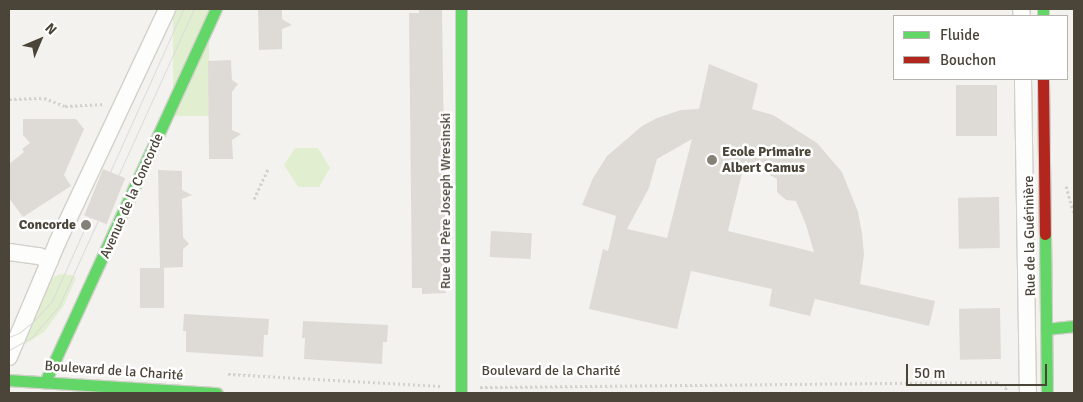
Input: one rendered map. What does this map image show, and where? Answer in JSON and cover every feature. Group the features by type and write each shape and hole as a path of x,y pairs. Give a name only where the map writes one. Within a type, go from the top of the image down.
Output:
{"street":[{"path":"9,358 50,260 167,9"},
{"name":"Avenue de la Concorde","path":"45,382 216,9"},
{"name":"Rue du Père Joseph Wresinski","path":"457,389 461,9"},
{"path":"1023,80 1028,393"},
{"name":"Rue de la Guérinière","path":"1043,80 1047,393"},
{"path":"9,252 39,256 50,260"},
{"path":"1046,329 1074,326"},
{"name":"Boulevard de la Charité","path":"9,380 217,393"}],"path":[{"path":"9,99 44,98 65,106 104,104"},
{"path":"254,199 268,169"},
{"path":"1065,182 1074,214"},
{"name":"Boulevard de la Charité","path":"225,374 457,389 996,382 1006,387 1006,393"}],"green space":[{"path":"173,9 209,9 209,116 173,116"},
{"path":"295,148 318,148 330,168 319,187 298,187 284,165"},
{"path":"60,274 72,275 76,278 64,305 44,332 17,349 48,280"}],"building":[{"path":"258,9 282,9 282,19 292,25 282,29 282,49 259,50"},
{"path":"419,9 442,9 446,293 422,294 422,288 412,288 409,13 419,13"},
{"path":"231,60 232,80 238,84 232,92 232,130 241,134 232,140 233,159 209,159 208,61"},
{"path":"709,64 758,84 752,109 773,115 817,143 842,172 858,212 862,233 864,255 860,284 935,301 929,326 815,299 810,316 769,306 772,289 691,271 677,329 589,309 603,249 608,251 616,216 582,205 593,178 607,156 642,126 657,118 681,110 699,109","holes":["692,139 667,238 627,229 649,188 657,159","745,161 777,179 777,192 786,200 796,201 814,252 728,231"]},
{"path":"956,85 997,85 997,136 956,136"},
{"path":"23,119 76,119 84,129 64,175 71,186 23,217 9,198 9,164 24,152 22,149 30,143 23,135"},
{"path":"103,169 125,178 107,224 84,215"},
{"path":"158,170 182,171 182,190 192,195 182,199 183,237 189,244 183,249 183,267 160,268"},
{"path":"999,197 1000,248 959,249 958,198"},
{"path":"491,231 532,233 531,259 490,257"},
{"path":"140,268 164,268 164,308 140,308"},
{"path":"1000,308 1001,359 960,360 959,309"},
{"path":"184,314 269,319 268,335 264,335 263,357 186,352 186,331 183,331"},
{"path":"303,321 388,325 387,342 383,342 382,364 304,359 305,338 302,338"}],"tram line":[{"path":"9,337 19,333 34,321 52,301 183,9"},
{"path":"9,350 32,337 59,306 194,9"}],"traffic: fast":[{"path":"45,382 216,9"},
{"path":"461,9 461,393"},
{"path":"1043,9 1043,15"},
{"path":"1045,234 1047,393"},
{"path":"1046,329 1074,326"},
{"path":"9,380 217,393"}],"traffic: jam":[{"path":"1043,80 1045,234"}],"place":[{"name":"Ecole Primaire Albert Camus","path":"712,160"},
{"name":"Concorde","path":"86,225"}]}
